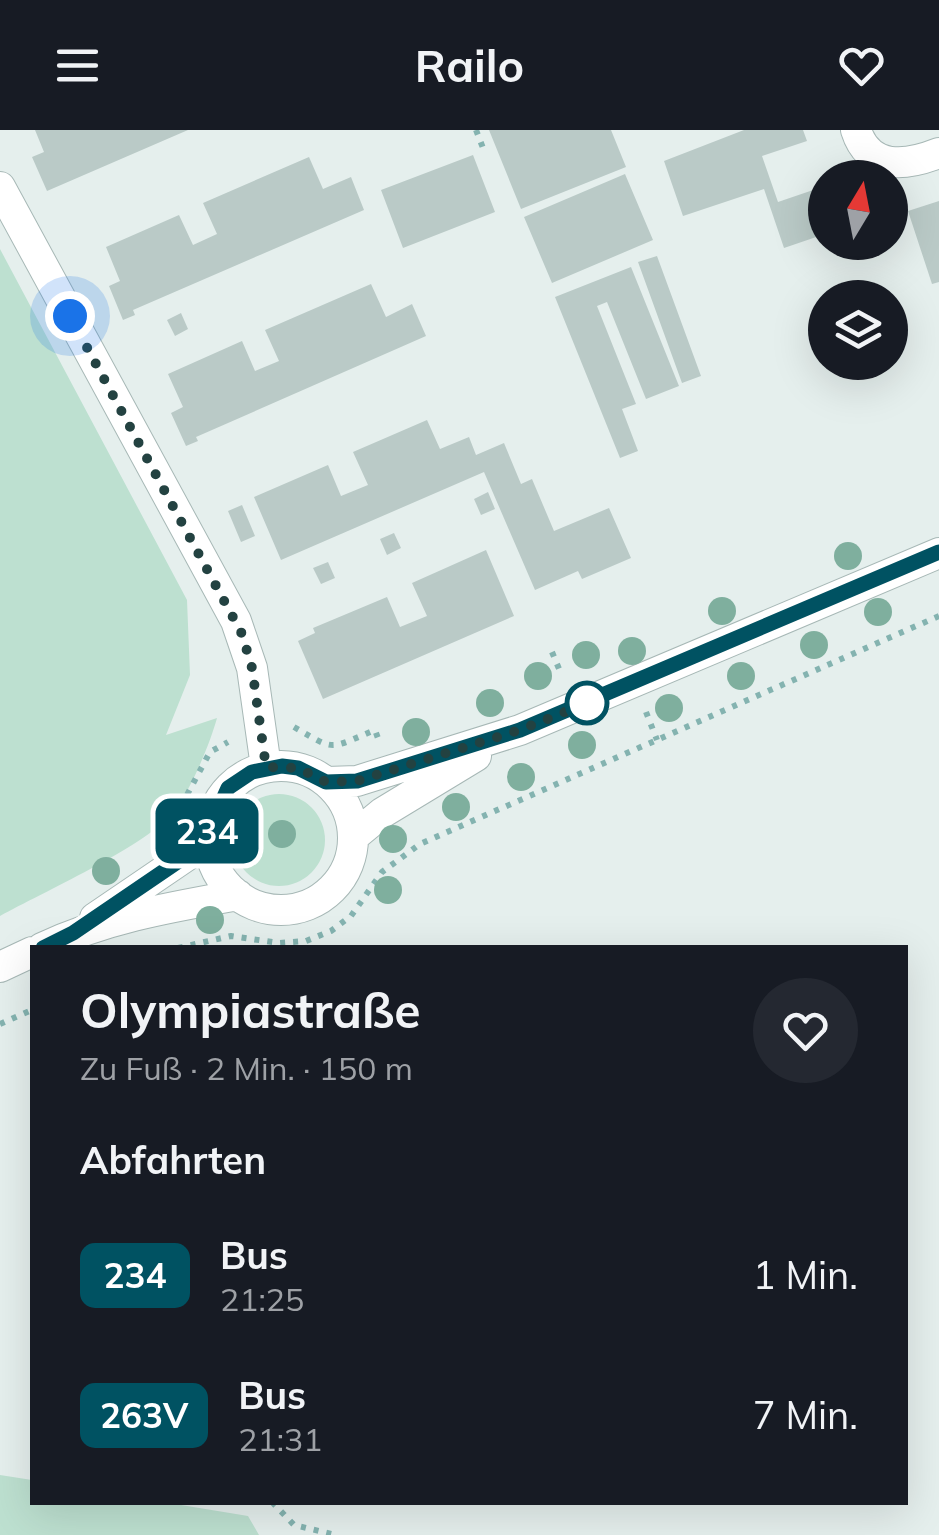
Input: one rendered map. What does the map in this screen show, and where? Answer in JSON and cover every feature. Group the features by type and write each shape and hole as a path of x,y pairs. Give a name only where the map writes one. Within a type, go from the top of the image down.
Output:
{"street":[{"path":"856,130 860,144 882,162 910,164 939,153"},
{"path":"0,187 242,634 252,668 266,767"},
{"path":"326,782 357,781 520,730 939,552"},
{"path":"353,837 382,813 520,730"},
{"path":"48,945 73,933 192,852 210,828 228,788 266,767 298,768 326,782 346,807 353,837 346,868 338,881 314,902 283,910 252,904 238,896 214,865 210,828"},
{"path":"73,933 157,909 238,896"},
{"path":"0,967 30,953"}],"path":[{"path":"476,130 484,148"},
{"path":"191,945 231,936 279,943 306,941 351,916 382,872 402,855 939,616"},
{"path":"552,652 562,677"},
{"path":"643,706 658,740"},
{"path":"0,1024 30,1011"},
{"path":"275,1505 294,1525 336,1535"}],"green space":[{"path":"0,249 187,600 190,675 166,735 217,718 185,794 158,827 116,855 0,916"},
{"path":"279,794 297,798 311,808 321,822 325,840 321,858 311,872 297,882 279,886 261,882 247,872 237,858 233,840 237,822 247,808 261,798"},
{"path":"0,1475 30,1480 30,1505 181,1505 248,1516 259,1535 0,1535"}],"building":[{"path":"35,130 188,130 47,191 32,157 44,152"},
{"path":"489,130 611,130 626,167 521,209"},
{"path":"744,130 803,130 807,141 762,156 778,202 808,192 808,240 784,248 764,189 683,216 664,161"},
{"path":"473,155 495,212 403,248 381,190"},
{"path":"309,157 323,189 351,177 364,210 133,310 135,315 123,320 109,286 120,281 106,247 179,215 193,245 217,234 203,203"},
{"path":"625,174 653,240 552,283 524,217"},
{"path":"939,201 939,282 932,284 908,211"},
{"path":"657,256 701,376 682,383 638,262"},
{"path":"631,267 679,386 646,399 607,302 597,306 636,404 622,409 638,451 620,458 555,297"},
{"path":"371,284 386,317 412,304 426,336 196,437 198,441 186,446 171,413 183,407 168,374 242,341 255,371 279,361 265,330"},
{"path":"181,313 188,329 175,336 167,320"},
{"path":"427,420 440,449 469,437 476,455 504,443 521,484 532,479 554,531 609,508 631,558 582,579 578,571 535,590 484,472 281,560 254,497 328,465 341,496 368,485 353,452"},
{"path":"488,492 495,509 481,515 474,499"},
{"path":"242,505 255,536 241,542 228,511"},
{"path":"394,533 401,548 387,555 380,539"},
{"path":"486,550 514,616 323,699 298,641 315,633 313,628 387,597 400,627 427,616 412,583"},
{"path":"328,562 335,578 321,584 313,568"}],"bus line":[{"name":"234","path":"49,945 73,933 192,852 210,828 213,814 228,788 252,772 282,766 298,768 326,782 357,781 520,730 939,552"}],"route":[{"path":"70,316 242,634 252,668 266,767 298,768 326,782 357,781 520,730 600,698 587,703"}]}
